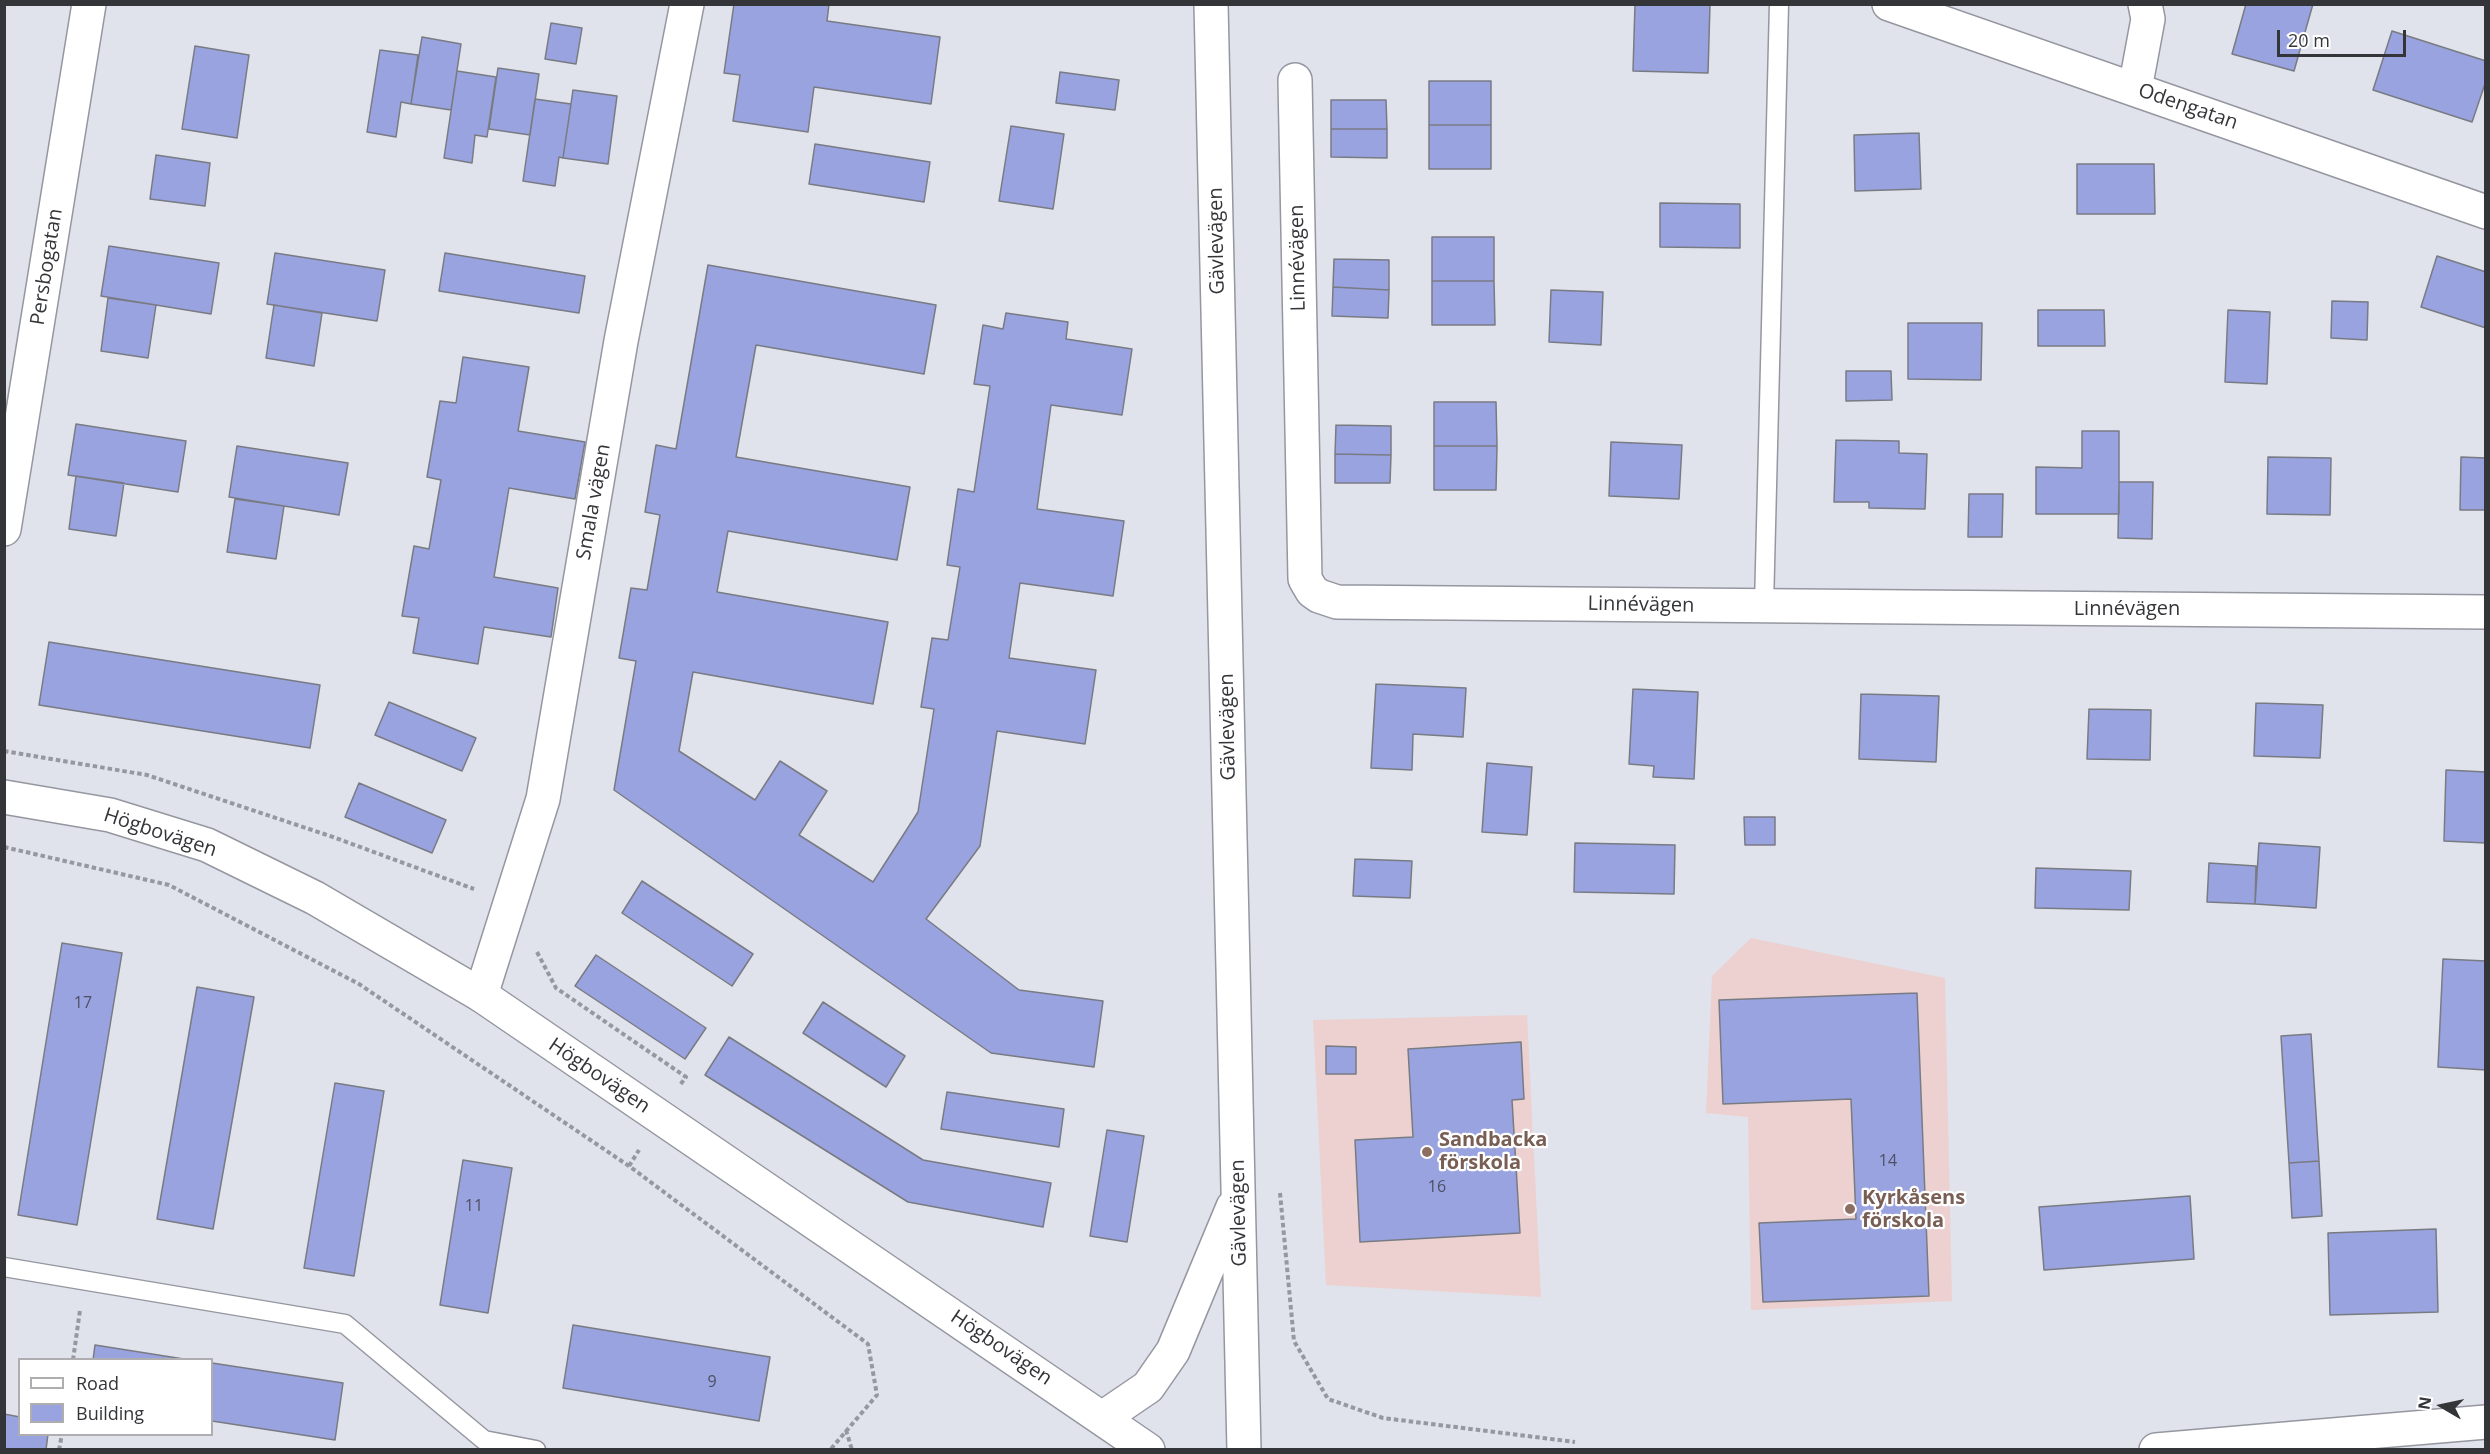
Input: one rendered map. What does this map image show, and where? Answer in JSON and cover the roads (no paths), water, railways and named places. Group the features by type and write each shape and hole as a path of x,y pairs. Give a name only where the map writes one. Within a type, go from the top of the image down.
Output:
{"street":[{"name":"Persbogatan","path":"4,529 89,4"},
{"name":"Smala vägen","path":"481,995 543,799 621,341 687,4"},
{"name":"Gävlevägen","path":"1211,4 1244,1449"},
{"name":"Odengatan","path":"1889,4 2486,213"},
{"path":"2135,89 2148,19 2145,4"},
{"name":"Linnévägen","path":"1295,80 1305,579 1312,591 1337,602 2486,612"},
{"name":"Högbovägen","path":"4,796 110,815 207,845 315,898 481,995 1148,1449"},
{"path":"1104,1417 1148,1387 1173,1351 1239,1194"},
{"path":"2156,1449 2486,1422"}],"lane":[{"path":"1764,606 1779,4"},
{"path":"4,1267 345,1324 484,1440 536,1449"}],"place":[{"name":"Sandbacka förskola","path":"1427,1152"},
{"name":"Kyrkåsens förskola","path":"1850,1209"}]}
